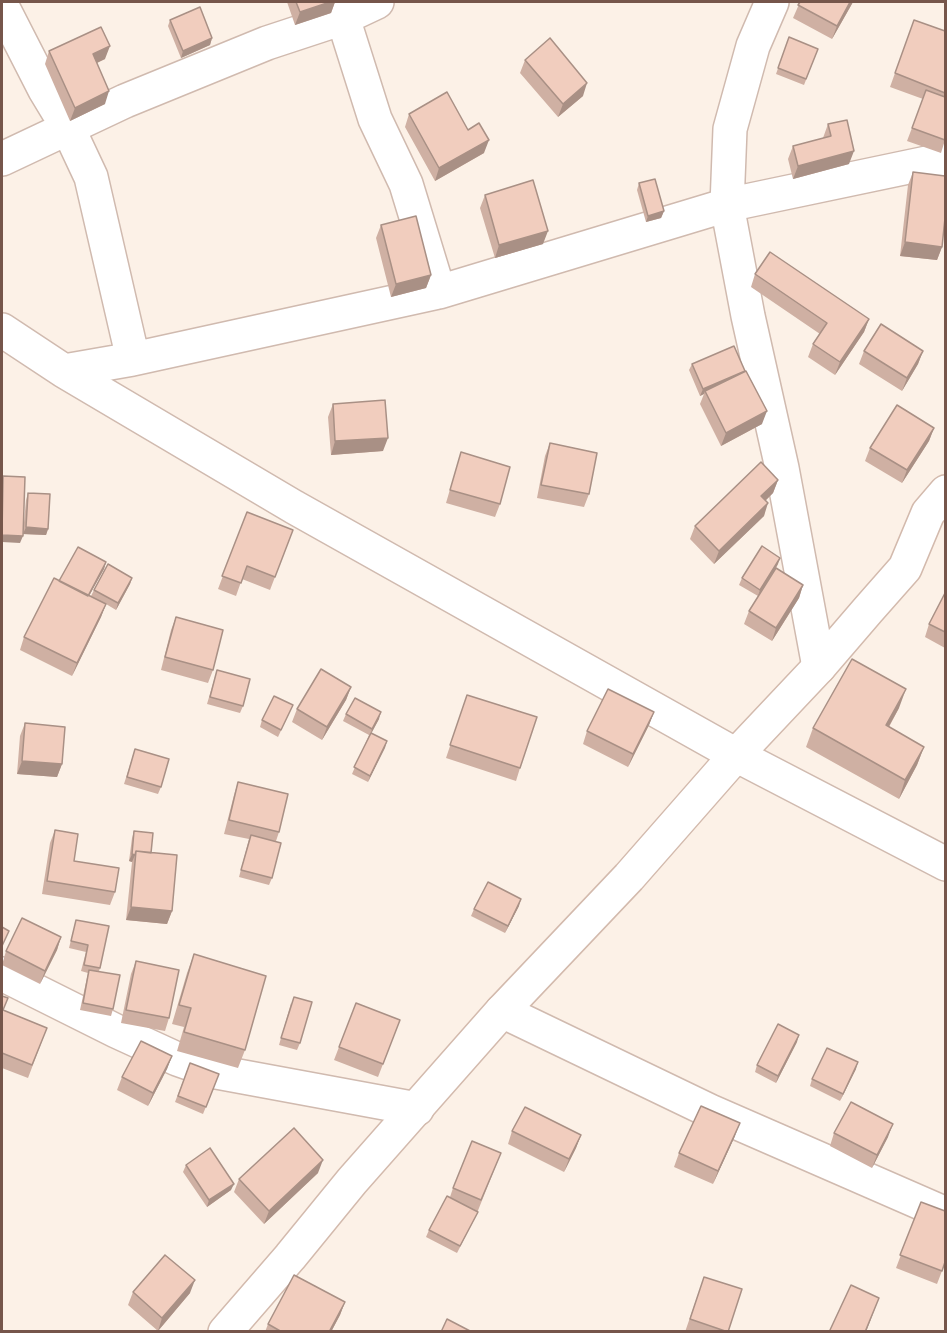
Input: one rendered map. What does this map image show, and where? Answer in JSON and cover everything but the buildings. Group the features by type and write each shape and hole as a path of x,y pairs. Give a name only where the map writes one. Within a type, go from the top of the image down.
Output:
{"street":[{"path":"2,159 125,102 340,10 377,2"},
{"path":"772,2 753,46 730,129 727,205 748,316 782,468 819,667"},
{"path":"2,6 45,90 68,128 91,177 133,359"},
{"path":"340,10 375,119 406,184 439,292"},
{"path":"64,371 133,359 439,292 727,205 945,159"},
{"path":"2,330 64,371 294,507 736,754 945,864"},
{"path":"225,1332 352,1181 502,1011 629,877 736,754 819,667 905,568 927,513 945,492"},
{"path":"2,974 116,1031 177,1059 211,1071 417,1109"},
{"path":"502,1011 710,1111 945,1214"}]}
